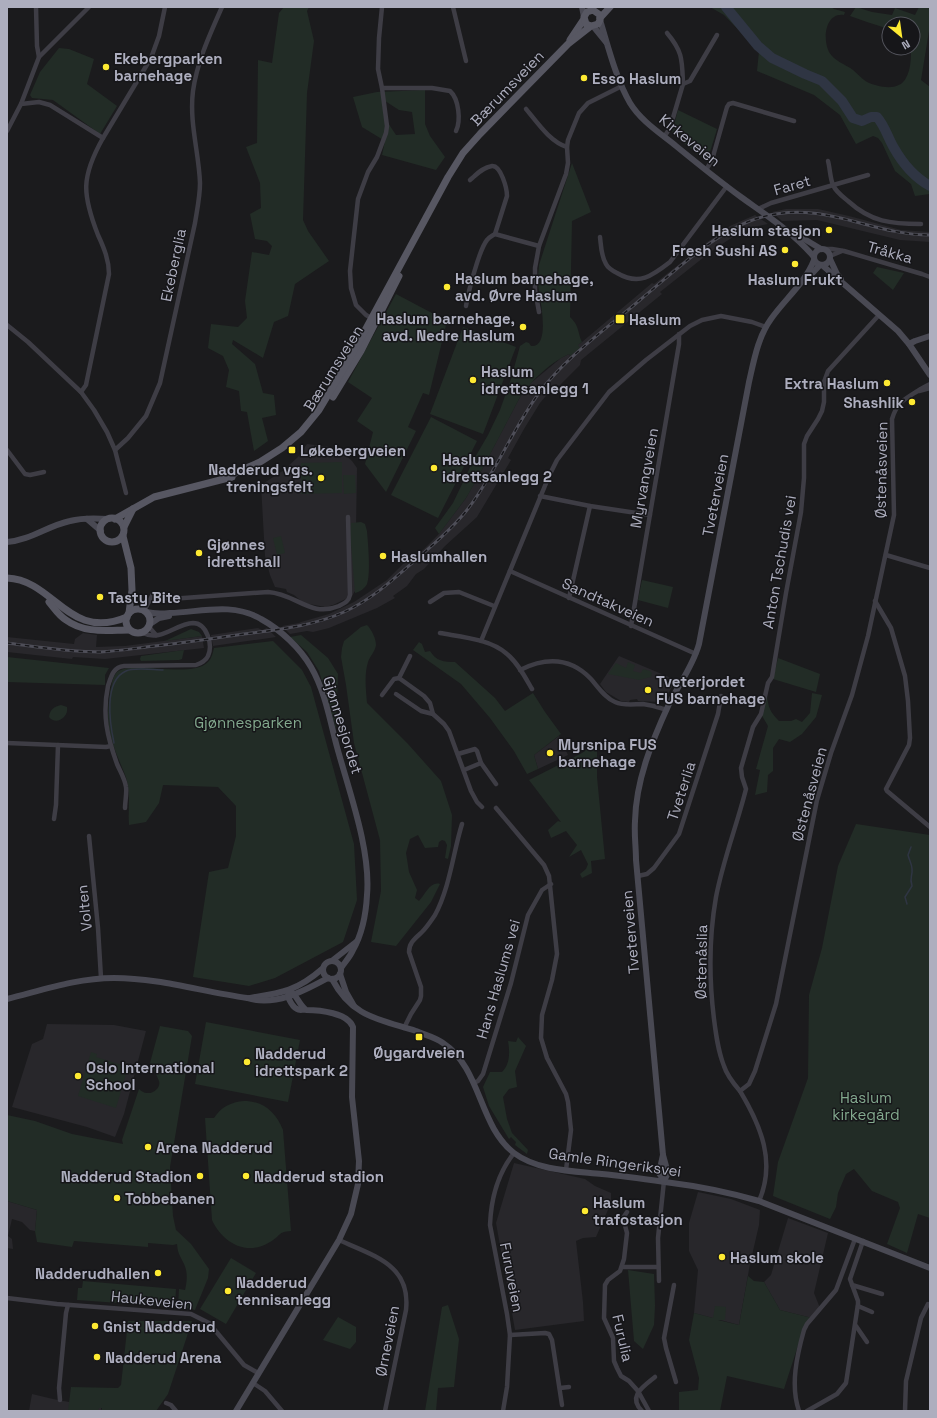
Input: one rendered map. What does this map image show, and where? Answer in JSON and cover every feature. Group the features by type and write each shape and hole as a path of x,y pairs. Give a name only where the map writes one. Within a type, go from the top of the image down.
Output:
{"main road":[{"path":"582,7 586,24 592,26 598,24 600,19 610,7"},
{"path":"584,18 587,12 594,8 600,19"},
{"name":"Bærumsveien","path":"568,44 584,18"},
{"name":"Kirkeveien","path":"600,19 622,86 630,102 639,114 664,137 706,170 788,231 805,246 814,258"},
{"name":"Bærumsveien","path":"111,519 154,497 229,477 240,476 269,462 293,444 310,427 331,400 354,364 406,256 448,177 463,154 484,130 568,44 592,26"},
{"name":"Kirkeveien","path":"592,26 607,44"},
{"name":"Kirkeveien","path":"788,231 823,249"},
{"path":"848,288 837,274 827,251 823,249 816,252 814,258 821,265 898,331 930,375"},
{"name":"Tveterveien","path":"664,1182 668,1173 663,1155 634,822 638,790 644,767 667,710 696,654 755,354 766,327 811,268 814,258"},
{"path":"821,265 826,264 830,258"},
{"name":"Tveterveien","path":"795,289 821,265"},
{"path":"911,347 916,341 927,338"},
{"path":"923,366 930,383"},
{"path":"129,630 126,623 132,590 131,568 123,536 124,527 133,509"},
{"path":"87,519 100,531 105,539 114,542 126,552"},
{"path":"7,542 28,538 68,521 111,519 120,521 124,527"},
{"path":"100,531 102,524 111,519"},
{"path":"114,542 123,536"},
{"path":"7,578 21,580 34,585 62,608 81,620 97,622 118,621 136,609 144,611"},
{"path":"42,592 65,620 79,627 98,630 129,630 136,633 143,632 150,625 150,618 135,601 132,590"},
{"name":"Gjønnesjordet","path":"144,611 154,614 178,613 208,609 228,609 257,617 273,627 293,644 303,655 314,673 325,701 354,809 365,855 368,879 362,928 352,952 340,971"},
{"name":"Gjønnesjordet","path":"150,625 159,618 178,613"},
{"path":"7,999 68,982 101,978 125,978 158,982 257,1001 269,1001 288,997 292,992 322,969 327,961 333,960 356,942"},
{"path":"247,998 292,992 338,976 340,971 338,963 333,960"},
{"path":"322,969 324,975 330,979"},
{"name":"Gamle Ringeriksvei","path":"340,971 346,992 355,1007"},
{"name":"Gamle Ringeriksvei","path":"330,979 347,1001 367,1015 380,1021 431,1036 450,1048 464,1063 494,1130 502,1141 514,1153 535,1164 566,1170 720,1190 759,1201 930,1268"},
{"path":"292,992 305,1009"},
{"path":"236,1411 339,1240 351,1214 358,1184 359,1161 352,1097 353,1027 350,1020 341,1016 305,1009 297,1009 293,1006 288,997"}],"street":[{"path":"36,7 37,46 40,57"},
{"path":"7,131 21,104 40,57 89,7"},
{"path":"81,392 88,380 109,274 108,260 94,225 86,198 89,168 94,153 151,58 156,45 165,7"},
{"name":"Ekeberglia","path":"115,450 128,438 146,416 153,402 164,369 199,201 200,184 193,123 193,92 201,58 222,7"},
{"path":"374,320 366,315 356,305 351,288 350,271 358,198 368,172 377,157 386,133 387,117 378,69 382,7"},
{"path":"453,7 466,62"},
{"path":"664,137 670,128 683,84 683,64 680,51 667,33"},
{"path":"683,84 690,81 717,35"},
{"path":"539,312 534,276 540,246 566,174 568,163 567,147 570,132 584,106 594,99 622,86"},
{"path":"382,88 432,88 450,91 454,97 459,119 456,131"},
{"path":"21,104 38,102 50,105 103,138"},
{"path":"706,170 712,160 729,104 732,103 794,121"},
{"path":"526,109 553,140 560,145 567,147"},
{"name":"Faret","path":"828,161 833,186 854,206 869,216 889,223 921,224"},
{"path":"466,306 467,298 484,245 488,238 495,234 507,196 505,182 496,167 492,166 478,173 470,180"},
{"name":"Faret","path":"758,209 771,203 868,175"},
{"path":"600,236 603,258 606,265 621,275 636,280 643,279 660,270 670,262 727,186"},
{"path":"495,234 540,246"},
{"name":"Tråkka","path":"823,249 844,251 930,277"},
{"name":"Tråkka","path":"830,258 838,252 844,251"},
{"name":"Anton Tschudis vei","path":"734,830 746,789 741,768 753,727 761,714 768,682 772,677 801,512 804,478 804,444 822,411 824,402 824,382 828,370 879,315"},
{"path":"481,641 540,496 557,460 604,398 616,385 679,334 702,320 721,316 752,322 766,327"},
{"path":"7,325 81,392 94,410 107,432 115,450 126,493"},
{"name":"Myrvangveien","path":"631,626 680,344 679,334"},
{"name":"Østenåsveien","path":"740,1092 749,1084 755,1071 776,1004 817,800 831,753 855,688 886,556 894,515 892,419 894,412 902,400 930,383"},
{"name":"Østenåsveien","path":"916,392 930,388"},
{"path":"7,450 25,474 30,475 44,472"},
{"path":"540,496 590,506 650,515"},
{"path":"569,598 590,506"},
{"path":"144,611 154,594 170,599 261,592 285,595 318,610 333,608 342,604 349,599 350,591 348,517"},
{"path":"886,556 930,568"},
{"name":"Sandtakveien","path":"510,571 696,654"},
{"path":"430,602 444,593 459,592 494,606"},
{"path":"875,601 891,628 905,676 908,701 909,744 886,789 930,827"},
{"path":"125,808 126,787 107,733 105,710 110,679 115,670 121,666 196,665 204,661 208,655 209,646 207,632 200,625 189,624 165,634 156,634 151,636 143,632"},
{"path":"150,625 156,634"},
{"path":"440,633 481,641 502,650 513,660 532,689"},
{"path":"382,695 394,679 399,678 410,656"},
{"path":"520,670 533,663 558,661 574,666 614,702 622,704 650,705 667,710"},
{"path":"399,678 424,696 430,703 433,714"},
{"path":"396,694 421,711 433,714 444,724 449,731 471,791 477,802 482,807"},
{"name":"Tveterlia","path":"638,876 647,874 654,868 680,834 718,714 721,696"},
{"path":"7,743 111,746"},
{"path":"54,819 56,805 58,745"},
{"path":"458,754 475,749 477,750 481,763 496,784"},
{"path":"464,770 481,763"},
{"path":"496,808 544,865 549,876 557,954 552,980 542,1015 541,1038 546,1055 566,1094 568,1102 571,1130 566,1170"},
{"path":"404,1028 421,996 421,986 409,952 410,946 436,913 446,884 462,824"},
{"name":"Østenåslia","path":"734,830 716,897 710,960 711,996 718,1046 728,1075 740,1092"},
{"name":"Volten","path":"89,836 101,978"},
{"name":"Hans Haslums vei","path":"474,1083 478,1081 483,1074 511,983 528,915 535,900 542,890 550,884"},
{"path":"740,1092 757,1122 764,1146 766,1161 765,1180 763,1192 759,1201"},
{"name":"Furuveien","path":"503,1411 507,1386 510,1335 490,1225 493,1200 502,1171 514,1153"},
{"path":"659,1281 658,1238 664,1182"},
{"path":"627,1212 623,1218 626,1227 627,1240 622,1267 658,1267"},
{"path":"799,1411 795,1396 794,1382 804,1330 807,1324 836,1290 855,1239"},
{"name":"Ørneveien","path":"339,1240 373,1256 394,1269 399,1274 404,1285 407,1300 406,1310 386,1411"},
{"path":"808,1411 837,1394 844,1387 848,1376 849,1358 856,1326 858,1306 858,1300 850,1279 863,1242"},
{"name":"Furulia","path":"622,1267 618,1274 608,1280 605,1285 604,1318 613,1338 614,1361 617,1368 621,1376 629,1381 638,1391 649,1411"},
{"path":"674,1285 664,1338 676,1382"},
{"path":"852,1285 882,1294"},
{"name":"Haukeveien","path":"7,1298 68,1305 191,1314 203,1319 211,1325 244,1365 258,1373"},
{"path":"905,1411 906,1381 921,1318 928,1304"},
{"path":"60,1400 66,1313 68,1305"},
{"path":"858,1306 872,1312"},
{"path":"856,1326 867,1342"},
{"path":"510,1335 549,1334 552,1340 562,1405"},
{"path":"642,1411 636,1403 638,1391 655,1377"},
{"path":"253,1383 265,1391 282,1411"},
{"path":"560,1388 569,1387"},
{"path":"166,1403 176,1411"}],"shaded area":[{"path":"786,209 818,209 901,230 930,232 930,242 900,240 817,220 782,221 772,212"},
{"path":"755,215 768,224 754,227 736,235 713,250 660,292 662,294 581,360 580,365 559,386 556,384 540,403 524,429 508,458 511,460 477,517 445,546 424,569 416,574 407,586 393,596 395,598 377,608 329,628 313,632 307,631 290,634 282,626 299,623 329,614 354,602 387,580 412,555 418,555 438,535 466,498 526,387 561,358 569,354 570,356 577,345 652,283 654,284 730,226"},
{"path":"307,444 338,448 357,468 355,591 352,596 325,607 304,603 294,595 287,592 286,589 275,587 265,556 261,485 284,470 298,457"},
{"path":"258,628 262,630 267,628 276,637 213,646 211,635"},
{"path":"83,633 97,635 96,647 125,646 202,636 204,648 105,659 73,657 72,659 7,652 7,637 74,644 75,639"},
{"path":"619,656 676,680 668,694 661,702 638,701 637,699 630,700 629,702 621,701 606,692 600,684"},
{"path":"559,736 568,755 538,769 534,755"},
{"name":"Oslo International School","path":"47,1024 114,1025 146,1031 124,1114 115,1137 87,1127 12,1107 32,1044 43,1039"},
{"path":"514,1163 585,1179 595,1186 611,1193 611,1203 596,1237 583,1238 576,1241 584,1321 515,1330 496,1223"},
{"name":"Haslum skole","path":"698,1192 731,1199 760,1210 759,1225 739,1325 694,1313 698,1270 689,1251 689,1223"},
{"path":"7,1201 37,1210 35,1231 30,1230 22,1222 12,1219 8,1236 12,1239 13,1249 7,1248"},
{"path":"788,1218 828,1233 814,1293 820,1308 812,1318 780,1310 764,1282 771,1275"},
{"path":"32,1394 101,1408 101,1411 29,1411"}],"green space":[{"path":"284,7 309,7 307,11 314,41 307,93 303,220 308,231 329,261 295,284 288,316 274,322 263,358 233,340 232,344 255,364 263,393 274,395 276,415 262,418 268,441 254,451 247,412 241,411 239,391 226,387 229,370 223,356 208,348 211,324 238,327 247,318 245,301 252,252 269,255 272,246 267,241 255,239 250,214 261,208 260,183 246,147 257,143 258,60 272,63 279,13"},
{"path":"710,7 831,7 845,12 844,15 838,15 833,18 827,27 826,40 829,52 834,58 853,70 867,82 882,87 893,87 903,82 908,75 910,56 921,56 921,16 881,16 881,26 850,16 856,7 872,12 892,15 895,8 915,15 919,7 930,7 930,25 921,80 930,87 930,194 915,196 911,184 895,171 882,143 878,138 873,136 856,144 840,115 814,95 757,71 759,51 724,15"},
{"path":"59,48 69,49 94,59 87,84 117,106 100,134 53,100 32,98 30,95 40,72"},
{"path":"425,90 425,124 430,136 445,157 436,170 382,155 385,141 362,127 353,97 377,92","holes":["382,99 399,110 412,112 415,134 396,135 384,117"]},
{"path":"678,110 717,129 707,162 672,133"},
{"path":"572,163 591,212 572,221 570,317 578,329 582,342 578,345 580,348 570,356 569,354 548,367 528,386 519,399 466,498 439,534 435,528 453,503 500,410 511,379 520,346 526,342 531,346 537,344 541,339 543,320 538,282 539,265"},
{"path":"877,267 904,273 893,290 873,273"},
{"path":"396,294 447,321 429,395 423,393 408,427 416,431 386,492 365,464 373,432 357,421 372,398 348,382"},
{"name":"Haslum idrettsanlegg 1","path":"463,327 516,347 483,434 430,414"},
{"name":"Haslum idrettsanlegg 2","path":"431,417 477,441 438,518 391,495"},
{"name":"Nadderud vgs. treningsfelt","path":"342,462 342,493 301,494 301,463"},
{"path":"343,475 355,475 356,493 344,494"},
{"path":"361,522 365,524 367,531 369,573 367,584 360,591 355,593 350,533 351,523"},
{"path":"281,536 285,553 277,555 273,538"},
{"path":"642,580 673,587 668,608 638,600"},
{"path":"367,625 371,629 376,645 375,650 369,660 366,672 367,703 408,744 441,781 452,815 451,846 448,859 445,858 447,845 445,841 442,840 439,842 438,847 425,848 418,835 410,839 406,853 409,872 417,890 415,898 419,901 431,886 440,884 431,902 396,946 371,942 381,891 380,840 354,743 341,657 344,641 361,627"},
{"path":"191,629 199,632 202,636 165,641"},
{"path":"301,635 328,658 338,674 336,729 319,671 307,652 290,637"},
{"name":"Gjønnesparken","path":"273,641 302,670 311,687 354,844 357,900 343,942 275,978 249,986 193,977 209,872 228,868 236,836 236,806 218,787 163,785 159,803 146,822 129,825 129,796 126,776 110,735 108,720 109,702 114,676 117,672 124,669 189,669 200,667 208,662 214,648"},
{"path":"419,642 422,644 425,652 430,651 435,657 447,662 455,662 495,698 505,711 533,693 561,734 534,755 538,769 527,774 514,751 490,718 461,684 413,650"},
{"path":"184,650 182,659 179,660 141,661 140,659 141,656"},
{"path":"7,657 109,668 105,675 105,685 7,682"},
{"path":"778,658 820,674 816,692 773,679"},
{"path":"628,662 635,665 633,671 641,673 643,669 650,671 652,673 651,677 639,680 608,674 616,663 626,668"},
{"path":"812,693 822,695 816,717 802,734 790,742 779,739 773,748 773,771 768,775 767,792 755,795 760,770 756,769 768,726 761,714 767,694 770,709 779,721 791,721 796,719 802,722 810,713"},
{"path":"61,705 67,707 66,714 61,719 55,721 52,720 49,717 51,710"},
{"path":"597,742 597,777 605,859 591,861 592,873 582,878 580,874 586,869 588,864 581,850 569,857 577,845 566,831 551,838 548,830 558,821 561,822 529,780 582,753"},
{"name":"Haslum kirkegård","path":"856,824 930,835 930,1218 918,1214 907,1253 887,1244 900,1208 898,1202 872,1191 854,1169 846,1174 838,1193 836,1207 830,1219 773,1196 778,1162 808,1078 809,995 822,948 838,866"},
{"name":"Nadderud idrettspark 2","path":"206,1022 300,1040 288,1102 195,1084"},
{"path":"160,1026 188,1031 192,1036 170,1167 173,1216 176,1230 191,1244 209,1269 208,1278 195,1310 178,1306 179,1289 185,1290 187,1277 177,1244 148,1243 148,1247 74,1241 72,1247 37,1242 35,1231 37,1210 7,1201 7,1115 35,1121 72,1134 123,1144 122,1140 139,1089 146,1093 150,1093 159,1086 158,1079 150,1063"},
{"path":"518,1037 526,1046 515,1071 517,1087 509,1089 503,1097 507,1119 512,1133 528,1150 527,1154 515,1145 516,1142 511,1137 509,1139 489,1106 483,1087 490,1072 502,1072 505,1069 509,1058 508,1041 516,1042"},
{"path":"91,1052 97,1054 96,1057 128,1067 116,1108 78,1096"},
{"path":"244,1101 258,1103 268,1109 277,1118 283,1130 291,1231 281,1233 270,1242 252,1248 236,1245 228,1241 216,1228 212,1220 205,1118 214,1118 227,1106"},
{"name":"Nadderud tennisanlegg","path":"231,1258 256,1273 226,1324 200,1309"},
{"path":"628,1270 654,1274 654,1325 643,1349 634,1341"},
{"path":"748,1276 754,1281 764,1282 780,1310 812,1318 803,1330 784,1389 727,1376 720,1411 679,1411 679,1392 698,1390 699,1378 689,1340 694,1313 713,1318 715,1306 726,1307 725,1320 718,1320 739,1325"},
{"path":"83,1281 176,1289 175,1307 77,1300 78,1288 82,1288"},
{"path":"448,1305 459,1339 454,1387 438,1388 436,1411 425,1411 442,1307"},
{"path":"338,1317 356,1327 356,1342 350,1349 323,1340"},
{"path":"128,1321 192,1321 168,1394 156,1411 101,1411 102,1408 99,1408 98,1411 68,1411 71,1387 118,1388 121,1385"}],"waterway":[{"path":"726,7 758,46 772,58 822,81 842,101 853,118 862,121 871,117 877,117 905,165 919,179 930,186"},
{"path":"114,743 110,704 111,693 119,676 126,671 134,669 163,670"},
{"path":"907,904 905,897 912,886 912,867 908,855 911,847"}],"railway":[{"path":"7,643 77,651 114,651 305,625 344,612 365,601 384,587 462,517 486,482 529,407 561,367 682,264 713,241 746,223 762,217 785,213 827,215 887,230 908,234 930,235"}],"place":[{"name":"Ekebergparken barnehage","path":"106,67"},
{"name":"Esso Haslum","path":"584,78"},
{"name":"Haslum stasjon","path":"829,230"},
{"name":"Fresh Sushi AS","path":"785,250"},
{"name":"Haslum Frukt","path":"795,264"},
{"name":"Haslum barnehage, avd. Øvre Haslum","path":"447,287"},
{"name":"Haslum","path":"620,319"},
{"name":"Haslum barnehage, avd. Nedre Haslum","path":"523,327"},
{"name":"Haslum idrettsanlegg 1","path":"473,380"},
{"name":"Extra Haslum","path":"887,383"},
{"name":"Shashlik","path":"912,402"},
{"name":"Løkebergveien","path":"292,450"},
{"name":"Haslum idrettsanlegg 2","path":"434,468"},
{"name":"Nadderud vgs. treningsfelt","path":"321,478"},
{"name":"Gjønnes idrettshall","path":"199,553"},
{"name":"Haslumhallen","path":"383,556"},
{"name":"Tasty Bite","path":"100,597"},
{"name":"Tveterjordet FUS barnehage","path":"648,690"},
{"name":"Myrsnipa FUS barnehage","path":"550,753"},
{"name":"Øygardveien","path":"419,1037"},
{"name":"Nadderud idrettspark 2","path":"247,1062"},
{"name":"Oslo International School","path":"78,1076"},
{"name":"Arena Nadderud","path":"148,1147"},
{"name":"Nadderud Stadion","path":"200,1176"},
{"name":"Nadderud stadion","path":"246,1176"},
{"name":"Tobbebanen","path":"117,1198"},
{"name":"Haslum trafostasjon","path":"585,1211"},
{"name":"Haslum skole","path":"722,1257"},
{"name":"Nadderudhallen","path":"158,1273"},
{"name":"Nadderud tennisanlegg","path":"228,1291"},
{"name":"Gnist Nadderud","path":"95,1326"},
{"name":"Nadderud Arena","path":"97,1357"}]}
